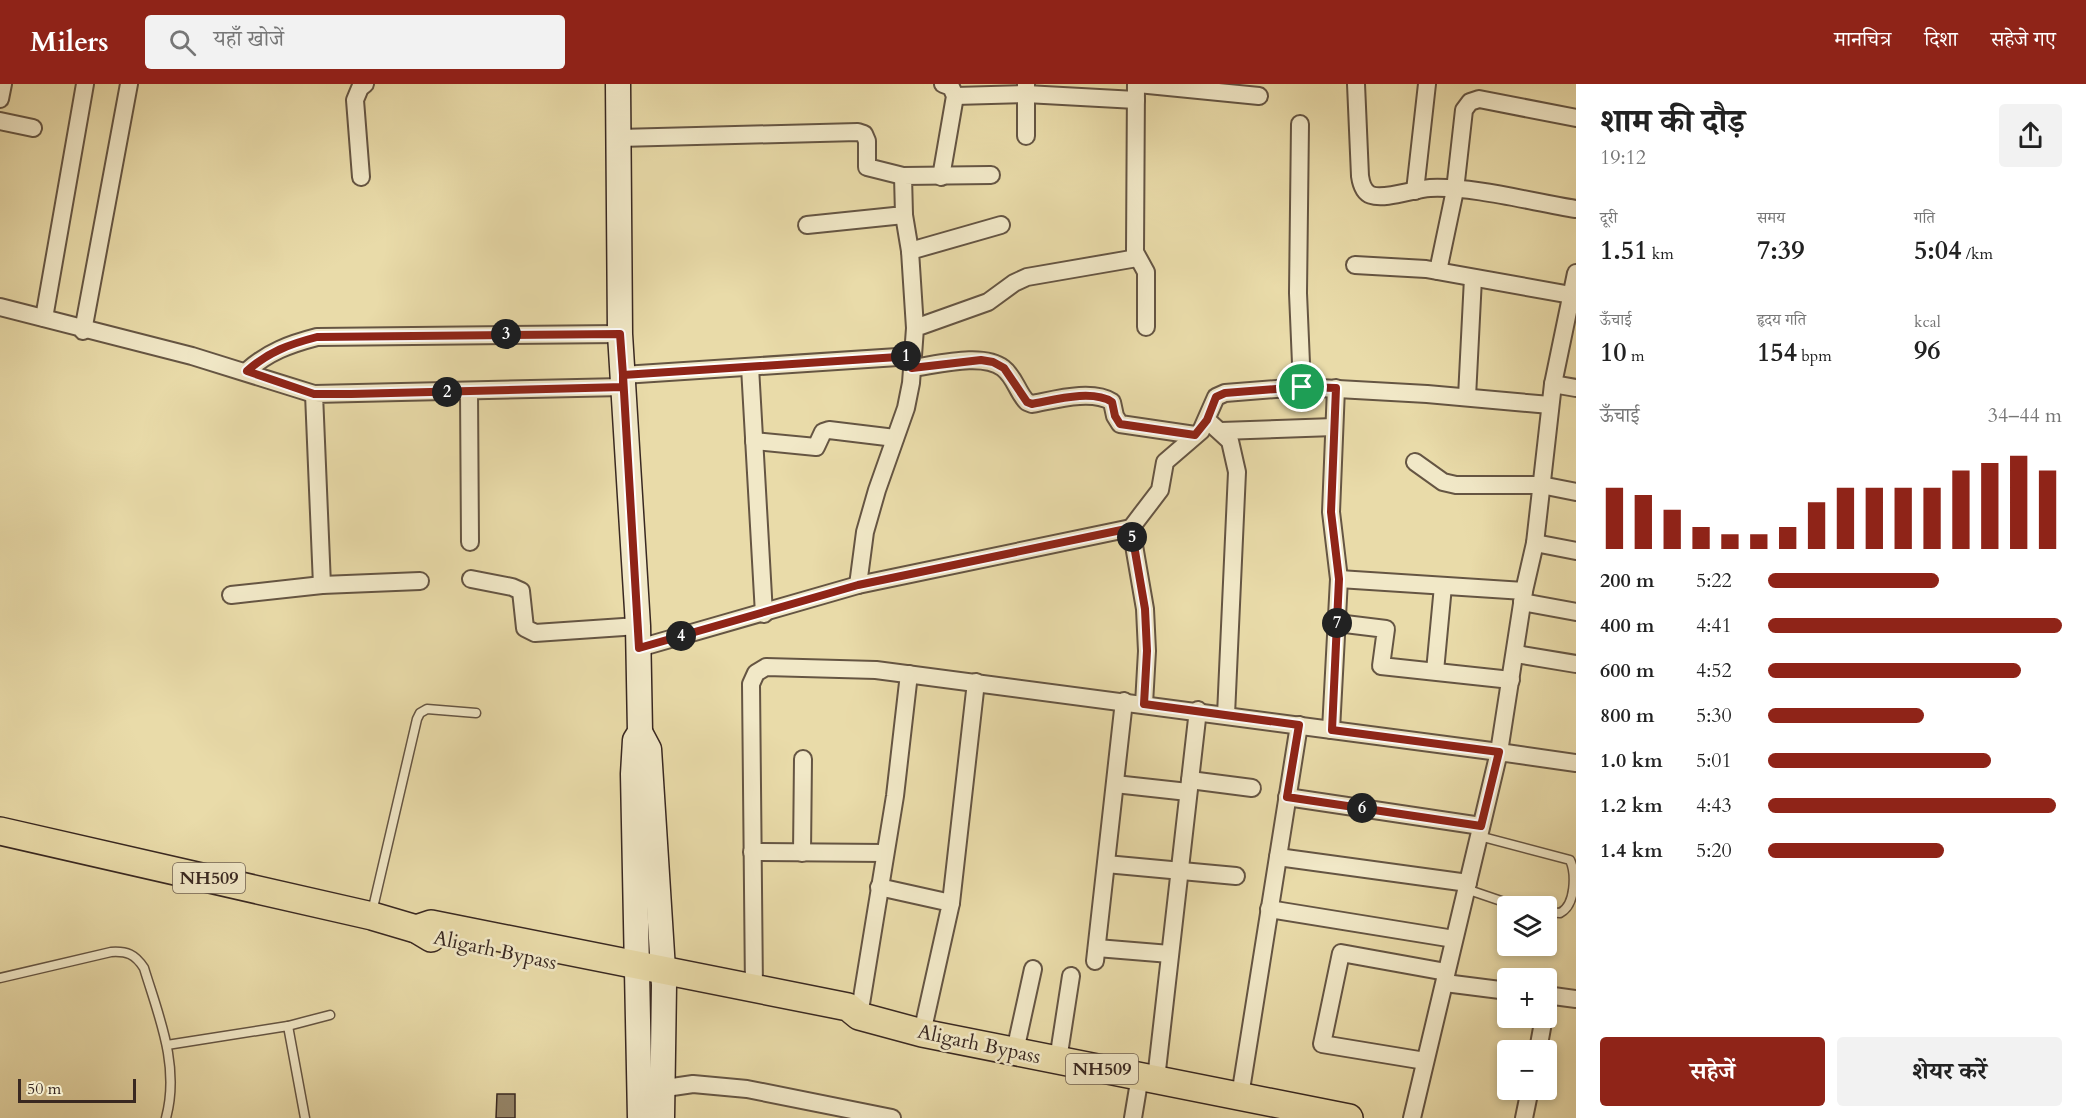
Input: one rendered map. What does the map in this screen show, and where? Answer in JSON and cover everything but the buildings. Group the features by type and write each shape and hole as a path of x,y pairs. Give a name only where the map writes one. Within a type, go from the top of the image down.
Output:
{"highway":[{"name":"Aligarh Bypass","path":"0,831 372,916 416,929 431,924 651,974 846,1023 858,1016"},
{"name":"Aligarh Bypass","path":"651,974 848,1007 858,1016 922,1033 1058,1060 1140,1095 1240,1096 1333,1116"}],"main road":[{"path":"618,84 620,334 639,637 640,732 635,740 633,774 651,974 650,1090 640,1118"},
{"path":"650,1090 662,1118"}],"street":[{"path":"44,318 85,84"},
{"path":"83,330 129,84"},
{"path":"361,177 355,100 360,88 365,84"},
{"path":"1356,84 1356,115 1362,187 1369,195 1378,196 1430,188 1576,209"},
{"path":"1415,191 1427,84"},
{"path":"941,177 949,90 1206,87 1259,96"},
{"path":"1026,89 1026,136"},
{"path":"1137,89 1135,252 1146,272 1146,327"},
{"path":"1438,271 1455,190 1464,110 1470,102 1479,99 1576,118"},
{"path":"0,121 33,128"},
{"path":"1300,124 1298,293 1302,387"},
{"path":"619,138 858,132 864,135 867,141 867,166 903,176 941,177 991,174"},
{"path":"858,585 865,532 906,408 912,362 915,328 910,251 904,215 903,176"},
{"path":"807,225 904,215"},
{"path":"910,251 1001,225"},
{"path":"915,328 988,302 1014,283 1027,277 1137,258"},
{"path":"1355,265 1438,271 1571,296"},
{"path":"1412,1118 1499,752 1516,654 1523,596 1535,543 1553,384 1576,273"},
{"path":"1467,397 1473,278"},
{"path":"0,308 247,371 314,394 469,391 623,381 750,367 981,360 993,362 1004,368 1027,402 1032,404 1085,397 1107,399 1112,402 1115,416 1120,424 1195,435"},
{"path":"247,371 262,358 286,345 317,337 620,334"},
{"path":"750,367 764,614"},
{"path":"1553,384 1576,388"},
{"path":"471,579 521,591 525,628 535,633 639,637 764,614 858,585 1131,528 1160,490 1165,462 1195,435 1207,420 1211,404 1216,397 1225,393 1302,387 1336,388 1550,405"},
{"path":"1332,730 1339,579 1331,512 1336,388"},
{"path":"469,391 470,542"},
{"path":"314,394 322,585"},
{"path":"1207,420 1230,441 1237,472 1227,715"},
{"path":"1221,431 1334,427"},
{"path":"754,441 816,447 823,432 829,430 895,438"},
{"path":"1415,462 1437,479 1456,485 1541,485 1576,492"},
{"path":"1131,528 1145,609 1147,651 1144,704"},
{"path":"1535,543 1576,551"},
{"path":"1339,579 1443,586 1523,596 1576,612"},
{"path":"231,595 322,585 420,581"},
{"path":"1435,671 1443,586"},
{"path":"1336,623 1386,629 1381,666 1511,680"},
{"path":"1516,654 1576,664"},
{"path":"754,990 751,684 756,673 766,667 876,670 1198,710 1576,763"},
{"path":"858,1016 895,796 909,674"},
{"path":"922,1033 951,903 975,682"},
{"path":"1124,701 1096,955 1170,954"},
{"path":"1140,1095 1170,954 1198,710"},
{"path":"1240,1096 1299,725"},
{"path":"802,853 803,759"},
{"path":"1115,784 1252,788"},
{"path":"1287,797 1480,831"},
{"path":"752,852 885,853"},
{"path":"1278,857 1467,886"},
{"path":"1106,864 1236,876"},
{"path":"879,887 951,903"},
{"path":"1269,909 1454,939"},
{"path":"1425,1061 1322,1044 1341,953 1497,989"},
{"path":"1015,1051 1033,969"},
{"path":"1058,1060 1071,976"},
{"path":"1557,999 1576,999"},
{"path":"650,1090 693,1083 747,1089 892,1118"},
{"path":"1524,1118 1528,1100"}],"lane":[{"path":"372,916 420,713 427,709 476,713"},
{"path":"1480,831 1570,860 1576,874 1570,904 1560,913 1557,913"},
{"path":"1467,886 1497,898"},
{"path":"0,978 111,952 126,951 138,958 144,968 167,1045 171,1076 166,1118"},
{"path":"167,1045 288,1026 330,1015"},
{"path":"288,1026 305,1118"}],"route":[{"path":"1302,387 1225,393 1216,397 1211,404 1207,420 1195,435 1120,424 1115,416 1112,402 1107,399 1085,397 1032,404 1023,398 1004,368 993,362 981,360 912,368 913,356 623,375 623,387 351,394 314,394 278,384 247,371 262,358 286,345 317,337 365,334 620,334 623,375 639,648 764,614 858,585 988,560 1131,528 1145,609 1147,651 1144,704 1299,725 1287,797 1481,826 1499,752 1332,730 1339,579 1331,512 1336,388 1302,387"}]}
